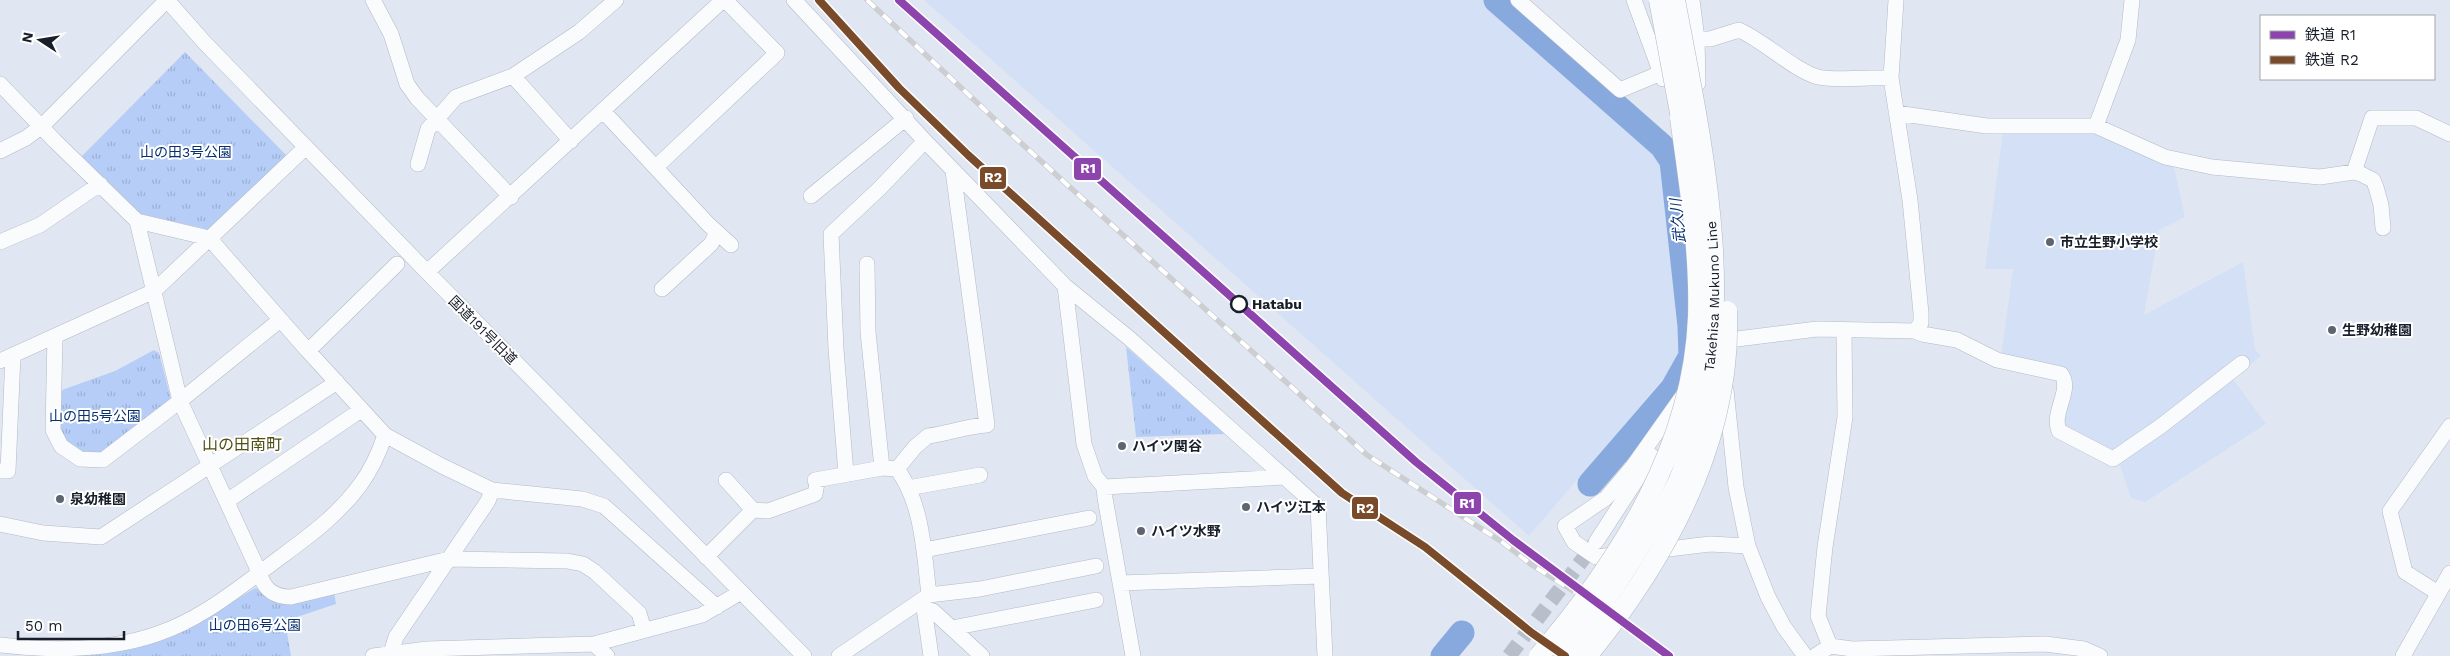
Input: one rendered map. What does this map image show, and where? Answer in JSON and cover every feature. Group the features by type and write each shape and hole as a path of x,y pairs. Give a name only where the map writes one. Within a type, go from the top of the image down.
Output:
{"main road":[{"name":"Takehisa Mukuno Line","path":"1659,0 1688,116"},
{"name":"Takehisa Mukuno Line","path":"1565,656 1617,584 1653,524 1688,429 1702,373 1705,329 1704,251 1676,0"},
{"path":"1539,656 1587,595 1633,526 1664,463 1684,409 1695,349 1698,285 1692,212 1688,116"},
{"path":"1587,656 1639,584 1680,513 1707,449 1722,389 1728,344 1726,287 1714,199 1688,116"}],"street":[{"path":"0,151 26,138 42,126 167,0"},
{"name":"国道191号旧道","path":"167,0 427,272 804,656"},
{"path":"373,0 391,34 407,84 417,98 511,197"},
{"path":"418,164 428,128 456,97 513,76 579,32 616,0"},
{"path":"427,272 724,0 777,53 656,167"},
{"path":"794,0 906,118 953,171 1065,286 1100,313 1318,507 1325,656"},
{"path":"1518,0 1620,90 1661,73 1697,39 1710,38 1739,30 1754,37 1808,73 1820,77 1891,78"},
{"path":"1634,0 1693,162 1704,212"},
{"path":"1692,0 1697,39 1699,160 1721,341 1736,487 1748,546 1768,597 1784,627 1805,656"},
{"path":"1896,0 1891,78 1910,200 1921,314 1920,323 1916,331"},
{"path":"2096,126 2128,40 2132,0"},
{"path":"513,76 571,140"},
{"path":"0,84 137,221 180,401 209,467 227,501 260,580 269,591 279,596 291,597 448,559 567,561 583,564 595,572 639,613 644,630"},
{"path":"602,111 717,233 731,245"},
{"path":"1896,113 1987,126 2096,126 2165,157 2212,167 2320,177 2354,172 2373,180 2382,204 2382,228"},
{"path":"810,196 906,118"},
{"path":"2354,172 2372,118 2416,118 2450,134"},
{"path":"846,474 836,349 831,234 879,189 925,141"},
{"path":"0,471 8,471 7,358 154,291 306,147"},
{"path":"897,469 928,436 937,436 977,425 987,425 953,171"},
{"path":"0,242 40,225 100,184"},
{"path":"137,221 209,238 280,320 385,435 492,490 582,499 604,506 717,607"},
{"path":"662,289 711,244 717,233"},
{"path":"308,351 398,264"},
{"path":"867,264 868,332 882,468"},
{"path":"1065,286 1084,444 1095,476 1104,487 1133,656"},
{"path":"55,336 53,430 61,446 80,459 103,460 280,320"},
{"path":"1748,546 1710,544 1596,557 1574,542 1565,526 1606,498 1633,466 1721,341 1802,330 1916,331 1922,334 1957,340 1997,360 2061,374 2065,379 2065,387 2057,413 2056,425 2060,431 2113,459 2161,426 2242,363"},
{"path":"1830,646 1818,616 1825,547 1845,417 1844,330"},
{"path":"1596,542 1693,394 1721,341"},
{"path":"0,524 43,533 101,537 337,382"},
{"path":"227,501 361,410"},
{"path":"2438,592 2405,572 2390,511 2450,426"},
{"path":"0,645 57,648 114,645 157,634 187,621 224,599 337,513 372,469 385,435"},
{"path":"726,480 753,510 768,511 815,494 817,483 815,480 882,468 897,469"},
{"path":"897,469 908,488 916,512 924,550 931,656"},
{"path":"908,488 980,475"},
{"path":"1104,487 1284,477"},
{"path":"391,653 396,637 488,501 492,490"},
{"path":"706,557 753,510"},
{"path":"924,550 1090,518"},
{"path":"839,656 926,601 1096,566"},
{"path":"2404,656 2450,573"},
{"path":"1120,583 1321,576"},
{"path":"373,656 427,649 543,650 594,644 702,615 741,592"},
{"path":"952,628 1096,600"},
{"path":"926,601 933,611 982,656"},
{"path":"594,644 607,656"},
{"path":"1815,656 1830,646 1852,649 2045,644 2084,650 2100,656"}],"shaded area":[{"path":"924,0 1484,0 1658,154 1666,165 1681,358 1529,536"},
{"path":"2086,130 2173,163 2185,217 2159,230 2144,315 2243,262 2255,349 2261,356 2233,379 2266,424 2145,502 2131,498 2121,468 2111,455 2061,428 2060,416 2072,379 2066,370 2001,357 2013,269 1985,269 2003,131"}],"green space":[{"name":"山の田3号公園","path":"185,52 287,156 210,230 137,213 81,157"},
{"path":"1126,347 1225,434 1136,437"},
{"name":"山の田5号公園","path":"154,350 159,353 171,399 104,454 87,456 74,449 60,432 59,391 115,371"},
{"name":"山の田6号公園","path":"255,588 264,590 334,591 336,604 285,621 291,656 72,656 72,654 199,622"}],"waterway":[{"name":"武久川","path":"1496,0 1662,146 1672,161 1690,326 1691,356 1673,388 1590,484"},
{"name":"武久川","path":"1443,656 1462,633"}],"tunnel":[{"path":"1509,656 1596,542"}],"railway":[{"path":"867,0 1001,125 1367,455 1502,542 1532,565 1630,627"}],"rail line":[{"name":"R2","path":"819,0 899,88 968,155 1342,493 1425,547 1532,633 1565,656"},
{"name":"R1","path":"899,0 1416,462 1513,540 1669,656"}],"place":[{"name":"市立生野小学校","path":"2050,242"},
{"name":"Hatabu","path":"1239,304"},
{"name":"生野幼稚園","path":"2332,330"},
{"name":"ハイツ関谷","path":"1122,446"},
{"name":"泉幼稚園","path":"60,499"},
{"name":"ハイツ江本","path":"1246,507"},
{"name":"ハイツ水野","path":"1141,531"}],"district":[{"name":"山の田南町","path":"242,444"}]}
